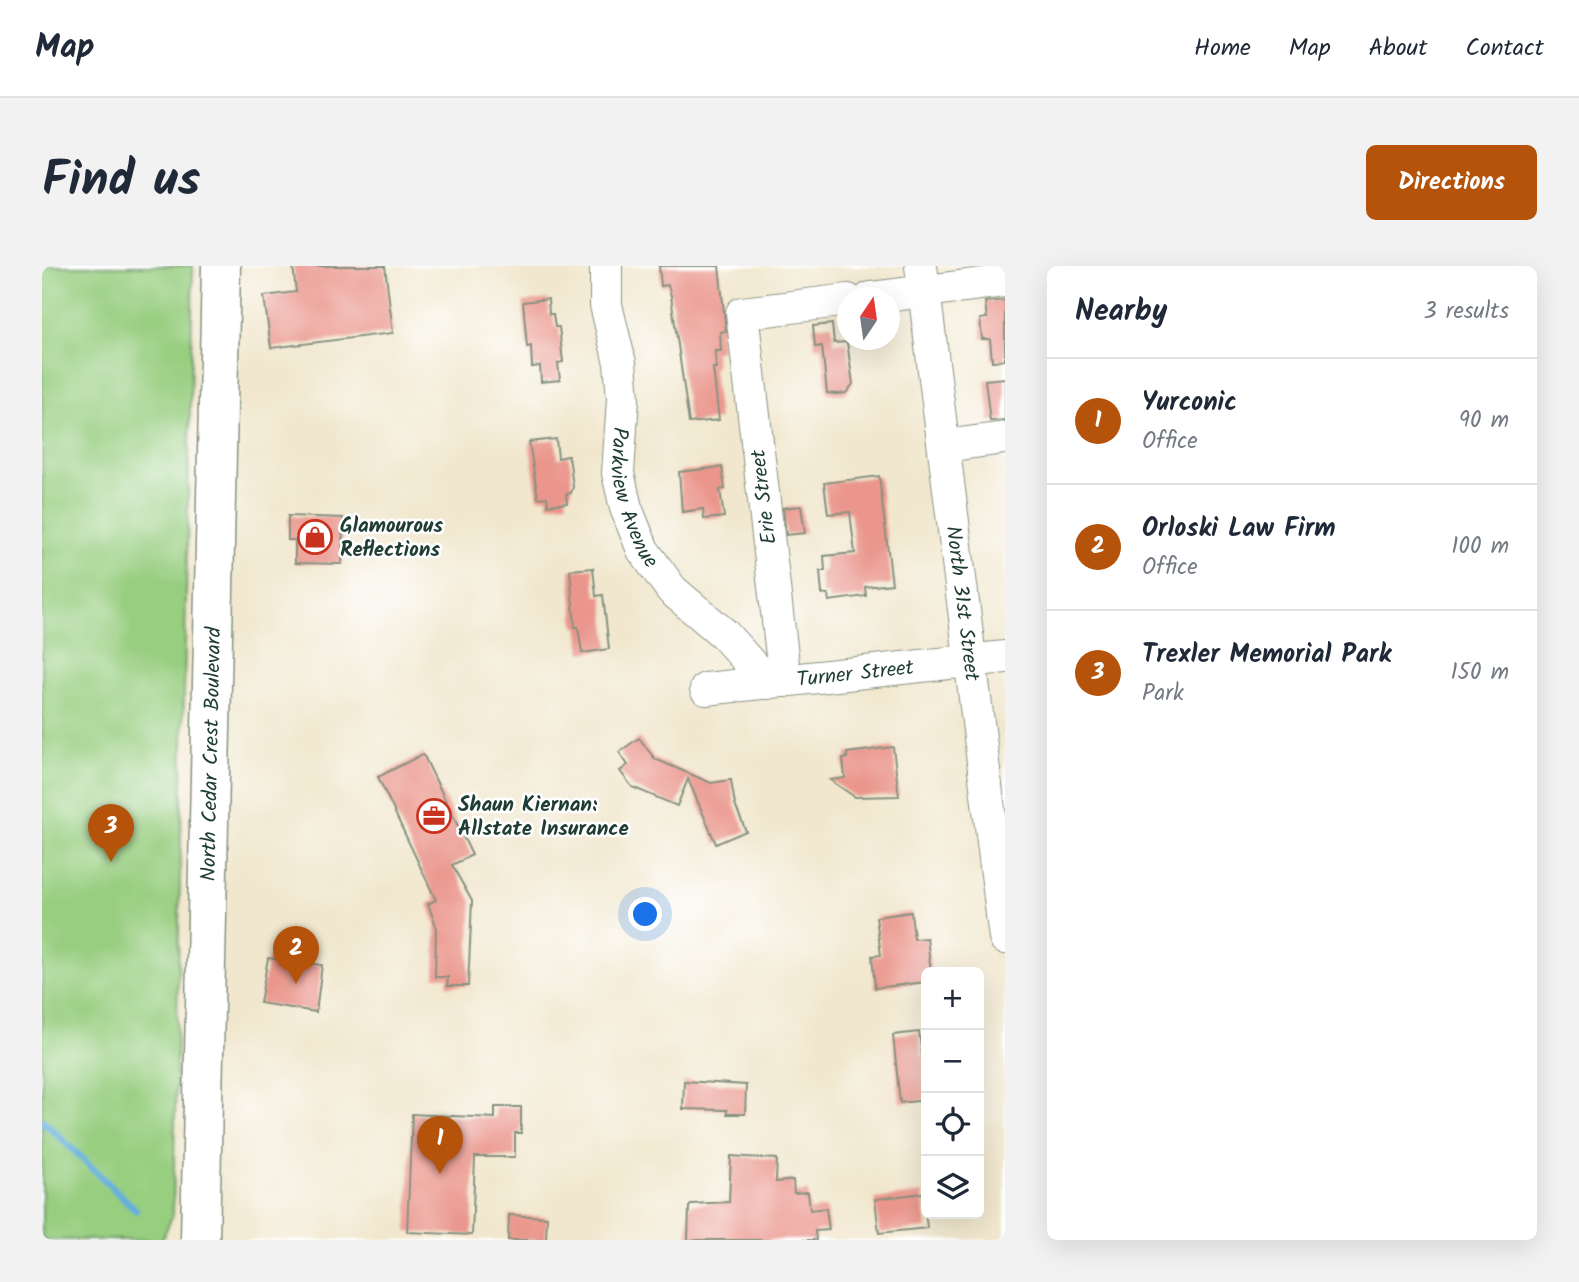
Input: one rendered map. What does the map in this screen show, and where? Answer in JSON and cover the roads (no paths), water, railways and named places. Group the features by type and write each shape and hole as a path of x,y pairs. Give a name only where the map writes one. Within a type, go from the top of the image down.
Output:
{"main road":[{"name":"North Cedar Crest Boulevard","path":"200,1240 221,266"}],"street":[{"name":"Parkview Avenue","path":"606,266 606,305 620,363 623,398 618,473 630,519 643,550 672,590 777,682"},
{"path":"900,287 923,279 1005,281"},
{"name":"North 31st Street","path":"923,279 1005,938"},
{"name":"Erie Street","path":"777,682 742,313 837,301"},
{"path":"944,446 1005,438"},
{"name":"Turner Street","path":"706,689 1005,657"}],"waterway":[{"path":"42,1120 136,1210"}],"place":[{"name":"Glamourous Reflections","path":"315,537"},
{"name":"Shaun Kiernan: Allstate Insurance","path":"434,816"},
{"name":"Trexler Memorial Park","path":"111,862"},
{"name":"Orloski Law Firm","path":"296,984"},
{"name":"Yurconic","path":"440,1174"}]}
